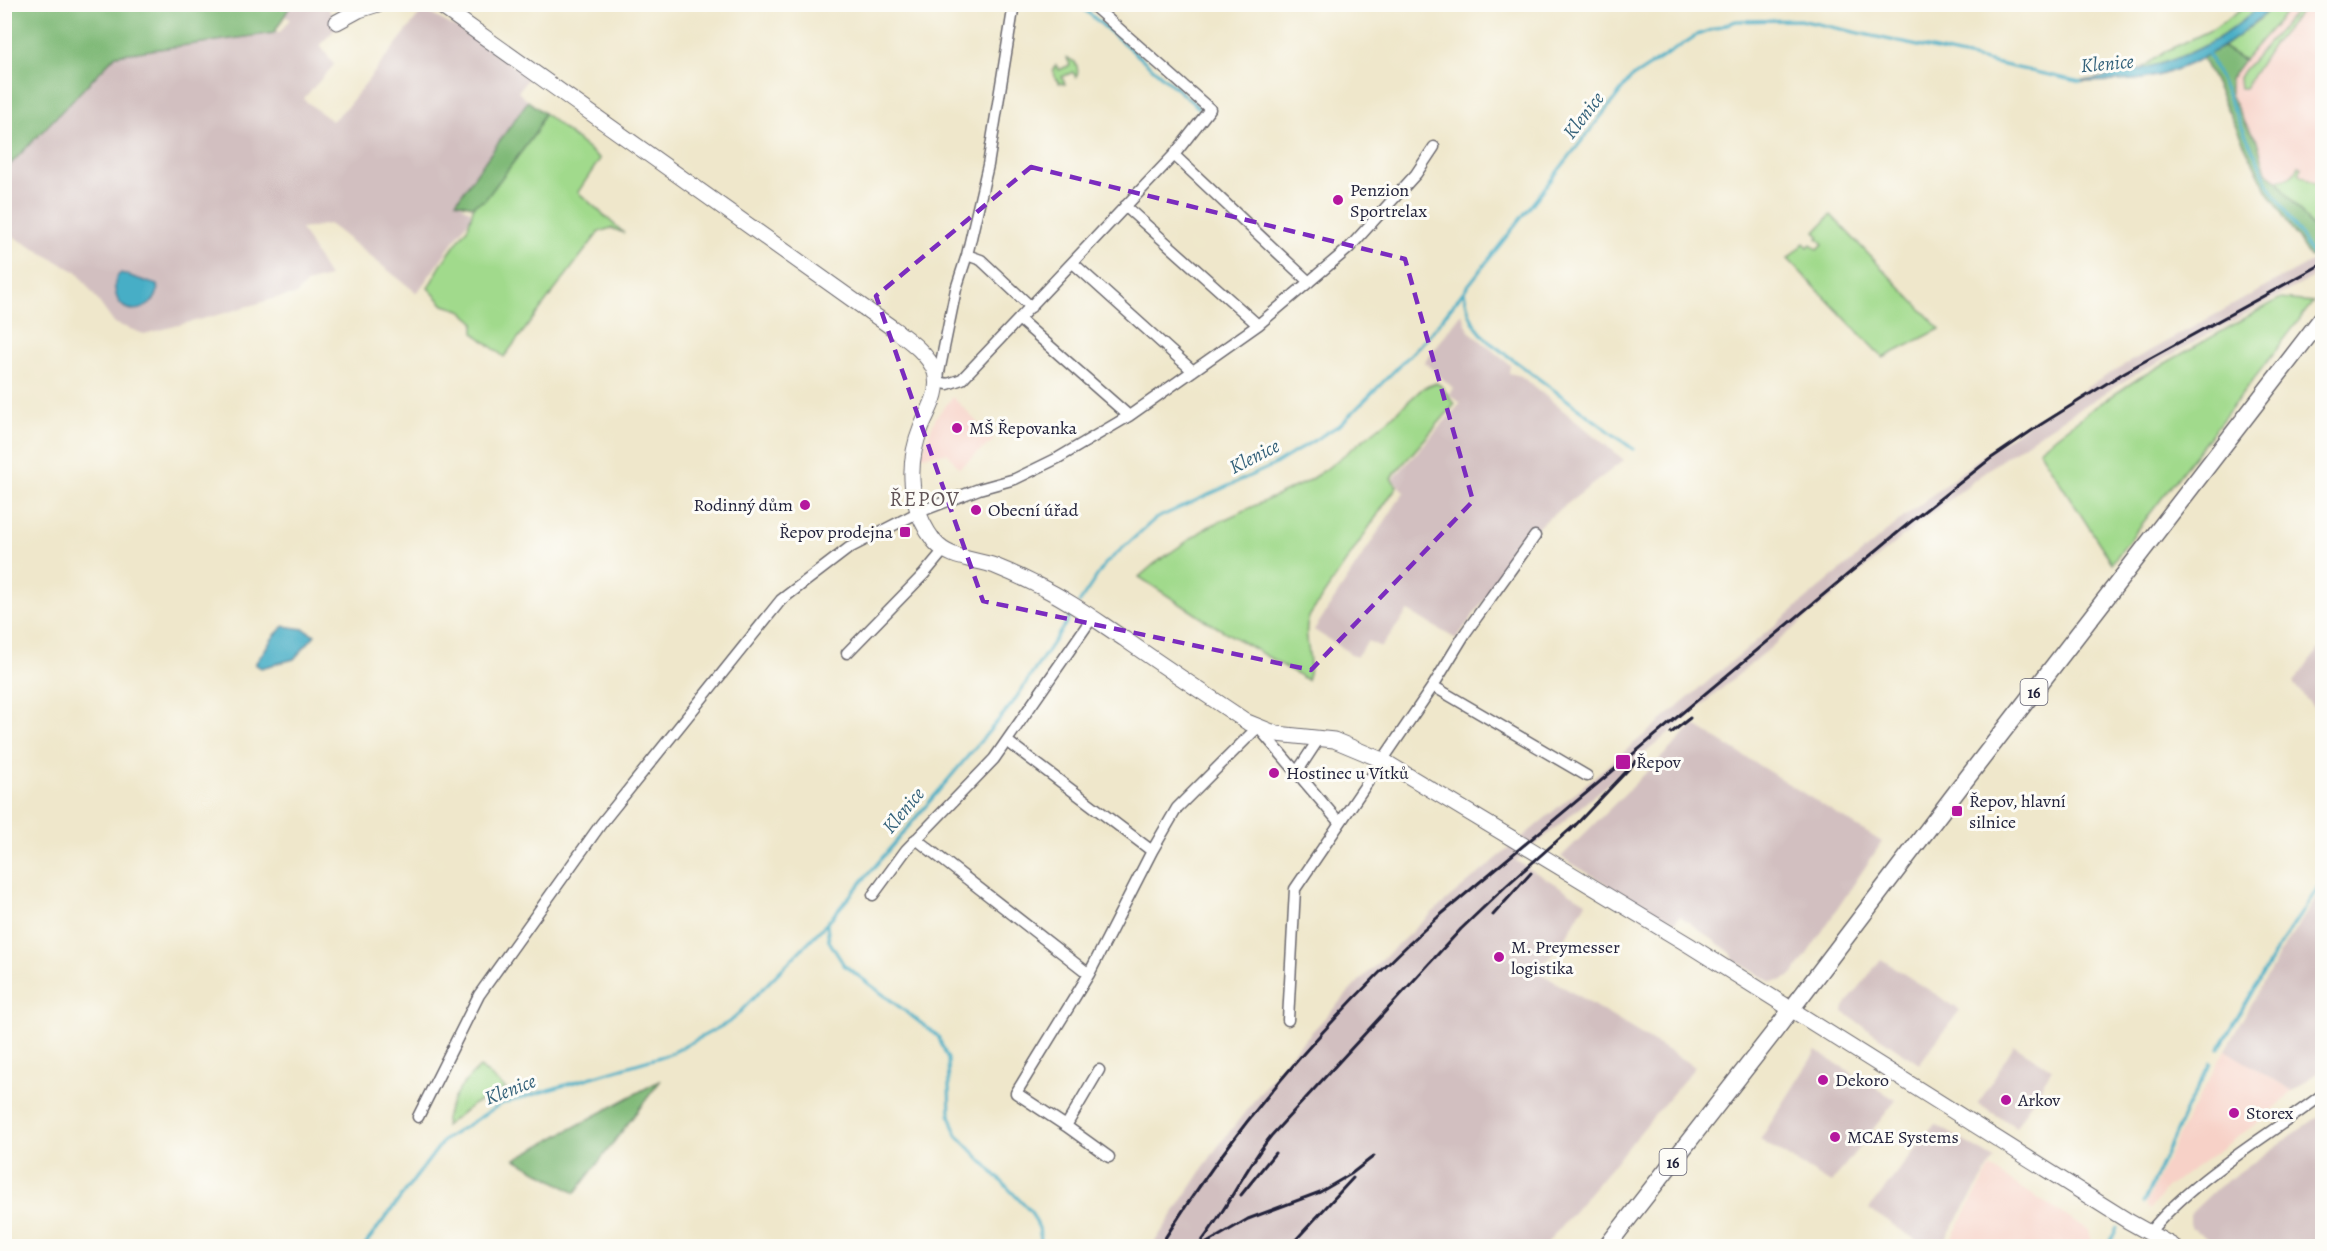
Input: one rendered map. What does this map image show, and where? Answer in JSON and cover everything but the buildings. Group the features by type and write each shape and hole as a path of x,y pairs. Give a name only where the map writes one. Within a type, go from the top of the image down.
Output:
{"main road":[{"name":"16","path":"1607,1246 2322,318"}],"street":[{"path":"337,22 359,10 378,4"},
{"path":"438,4 891,327 923,354 933,369 937,382"},
{"path":"1014,4 988,165 967,255 956,289 934,399 920,430 912,457 912,481 919,512 934,541 944,550 956,556 1004,570 1065,600 1247,722 1277,734 1320,737 1351,746 1382,760 1516,839 2173,1246"},
{"path":"937,382 948,384 962,380 1174,155 1210,109 1090,4"},
{"path":"418,1117 465,1022 492,976 601,824 781,600 849,548 919,512 1015,479 1058,458 1129,416 1258,325 1349,249 1416,174 1434,147"},
{"path":"1174,155 1310,282"},
{"path":"1125,206 1258,325"},
{"path":"967,255 981,260 1031,307"},
{"path":"1073,262 1193,370"},
{"path":"1020,320 1129,416"},
{"path":"1288,1020 1295,889 1433,686 1466,632 1535,536"},
{"path":"847,653 924,574 944,550"},
{"path":"873,895 916,839 994,759 1089,616"},
{"path":"1433,686 1587,776"},
{"path":"1258,727 1339,822"},
{"path":"1109,1157 1016,1093 1089,974 1152,851 1177,808 1258,727"},
{"path":"1297,772 1320,737"},
{"path":"1007,741 1152,851"},
{"path":"916,839 1089,974"},
{"path":"1066,1126 1099,1070"},
{"path":"2149,1233 2162,1217 2200,1183 2322,1095"}],"highlighted area":[{"path":"1031,167 1405,259 1473,501 1311,670 983,601 876,296"}],"shaded area":[{"path":"292,5 326,5 339,25 320,45 334,65 303,99 332,121 347,107 423,10 466,33 529,77 518,92 528,101 456,201 470,211 471,217 417,293 329,224 301,229 329,277 306,283 296,295 276,298 144,334 114,323 78,273 5,232 5,170 116,55 280,32 290,19 285,16"},
{"path":"2279,5 2322,5 2322,250 2262,176 2207,61 2246,43"},
{"path":"2322,256 2322,272 2129,378 1994,465 1912,529 1516,861 1586,902 1566,937 1537,971 1695,1067 1545,1246 1152,1246 1216,1149 1284,1062 1361,979 1433,912 1903,518 1986,453 2122,366"},
{"path":"1462,313 1469,331 1510,365 1509,373 1521,376 1624,460 1536,528 1456,639 1408,611 1381,647 1368,641 1356,657 1314,630 1404,492 1393,479 1461,403 1449,394 1453,388 1424,362"},
{"name":"MŠ Řepovanka","path":"953,397 994,440 959,468 947,453 920,456 936,417"},
{"path":"2322,645 2322,718 2293,683"},
{"path":"1694,725 1882,842 1793,975 1780,981 1771,982 1734,960 1731,953 1680,916 1675,922 1667,917 1665,919 1561,857"},
{"path":"2322,890 2322,1069 2293,1091 2225,1050 2280,953"},
{"path":"1881,959 1960,1010 1919,1064 1843,1012 1844,1007"},
{"path":"2014,1045 2052,1069 2016,1127 1978,1104"},
{"path":"2225,1050 2293,1091 2264,1118 2166,1188 2150,1210 2146,1204 2183,1126"},
{"path":"1816,1051 1896,1100 1831,1183 1760,1140"},
{"path":"2322,1114 2322,1246 2225,1246 2190,1228 2190,1214 2218,1187"},
{"path":"1935,1124 1994,1159 1941,1246 1925,1246 1869,1209"},
{"path":"1990,1168 2088,1230 2092,1246 1947,1246"}],"green space":[{"path":"5,4 291,5 274,33 116,55 5,170"},
{"path":"2303,4 2306,5 2272,46 2245,88 2240,88 2239,78 2243,71"},
{"path":"2247,5 2260,5 2219,38 2188,54 2138,71 2166,51 2213,29"},
{"path":"2273,5 2292,5 2244,60 2223,47 2257,22"},
{"path":"2223,47 2244,60 2230,79 2230,94 2257,140 2266,172 2277,180 2322,241 2322,253 2310,258 2264,185 2202,57"},
{"path":"1067,58 1075,62 1078,70 1077,76 1076,78 1073,72 1062,77 1065,84 1059,83 1053,69 1056,65 1059,70 1070,65"},
{"path":"528,101 544,113 536,132 485,200 472,206 456,202"},
{"path":"544,113 600,159 578,192 624,233 611,228 599,232 504,357 474,333 474,322 460,310 444,305 428,288 468,227 474,205 485,200 536,132"},
{"path":"2299,165 2302,167 2299,173 2322,189 2322,241 2277,180 2291,176"},
{"path":"1831,215 1940,329 1883,358 1788,259 1804,243 1808,247 1811,244 1817,250 1823,244 1815,232"},
{"path":"2279,299 2313,302 2112,563 2039,450 2092,409 2139,378"},
{"path":"1436,383 1455,404 1391,478 1397,486 1310,615 1307,623 1310,664 1307,680 1205,620 1139,577 1208,527 1306,482 1325,470 1388,420 1423,388"},
{"path":"480,1067 506,1089 474,1104 445,1126 452,1101"},
{"path":"661,1080 575,1193 515,1159"}],"water":[{"name":"Klenice","path":"2260,5 2273,5 2246,30 2214,52 2179,69 2143,79 2078,82 2152,66 2198,49 2240,23"},
{"path":"121,273 157,285 157,293 147,306 131,310 124,307 118,300 115,282"},
{"path":"284,626 304,629 315,635 294,659 261,668 255,664 274,636"}],"waterway":[{"path":"1078,4 1199,108"},
{"name":"Klenice","path":"1079,603 1105,564 1155,519 1272,466 1341,424 1427,338 1631,78 1697,35 1736,21 1800,20 2081,82"},
{"path":"2207,51 2268,183 2315,259"},
{"path":"1464,291 1472,318 1488,341 1633,449"},
{"name":"Klenice","path":"364,1246 444,1140 501,1104 670,1054 731,1021 827,923 1012,704 1074,611"},
{"path":"2219,1049 2276,951 2322,882"},
{"path":"827,925 829,941 844,965 938,1036 948,1059 950,1115 957,1135 1031,1212 1039,1228 1042,1246"},
{"path":"2144,1203 2187,1107 2211,1063"},
{"path":"2108,1246 2117,1228"}],"railway":[{"path":"1160,1246 1221,1156 1287,1072 1360,992 1438,917 1908,524 1990,459 2125,372 2322,264"},
{"path":"1671,733 1690,718"},
{"path":"1570,831 1642,755"},
{"path":"1198,1246 1271,1136 1461,929 1576,824"},
{"path":"1493,915 1531,873"},
{"path":"1241,1195 1275,1153"},
{"path":"1205,1244 1248,1219 1320,1192 1351,1174 1374,1156"},
{"path":"1290,1246 1353,1178"}],"place":[{"name":"Penzion Sportrelax","path":"1338,200"},
{"name":"MŠ Řepovanka","path":"957,428"},
{"name":"Rodinný dům","path":"805,505"},
{"name":"Obecní úřad","path":"976,510"},
{"name":"Řepov prodejna","path":"905,532"},
{"name":"Řepov","path":"1623,762"},
{"name":"Hostinec u Vítků","path":"1274,773"},
{"name":"Řepov, hlavní silnice","path":"1957,811"},
{"name":"M. Preymesser logistika","path":"1499,957"},
{"name":"Dekoro","path":"1823,1080"},
{"name":"Arkov","path":"2006,1100"},
{"name":"Storex","path":"2234,1113"},
{"name":"MCAE Systems","path":"1835,1137"}],"district":[{"name":"ŘEPOV","path":"925,499"}]}
